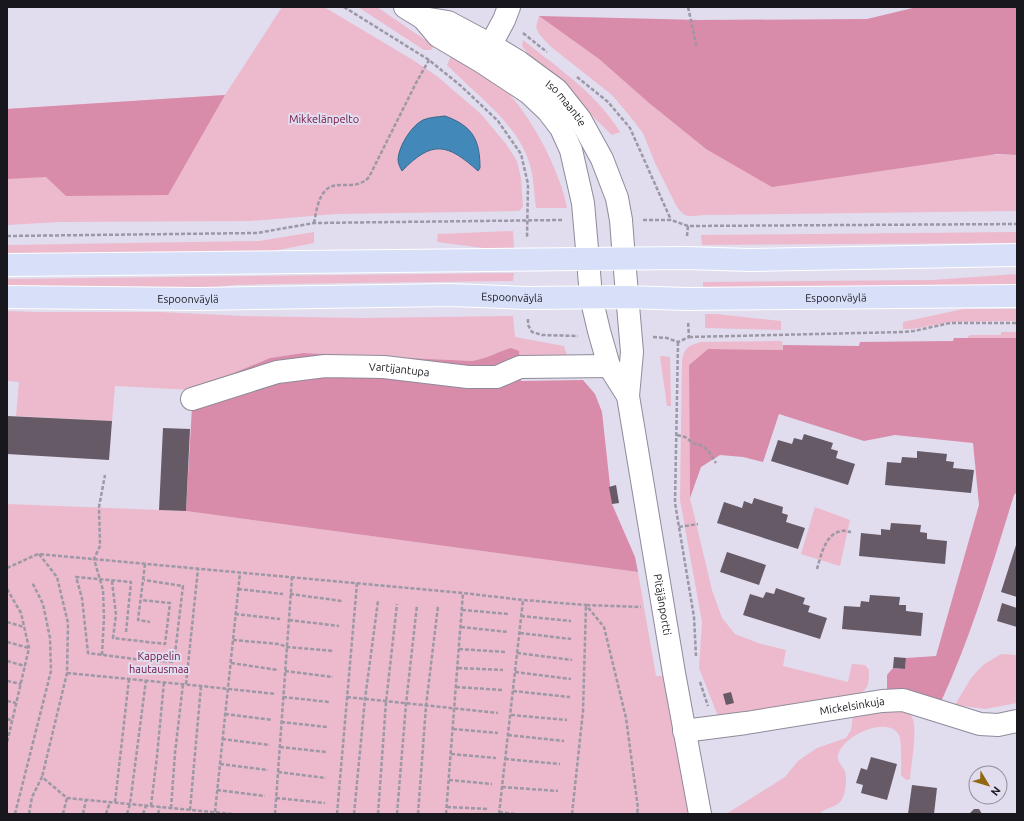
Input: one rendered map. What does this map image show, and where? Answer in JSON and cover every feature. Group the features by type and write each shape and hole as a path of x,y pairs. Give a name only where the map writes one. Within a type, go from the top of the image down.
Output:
{"main road":[{"path":"7,265 713,258 750,260 1017,255"},
{"name":"Espoonväylä","path":"7,297 198,299 451,295 527,298 628,297 687,299 1017,296"}],"street":[{"name":"Iso maantie","path":"405,7 423,18 448,22 486,53 529,93 548,111 561,128 571,150 583,203 591,297"},
{"path":"486,53 504,20 509,7"},
{"name":"Iso maantie","path":"486,53 519,62 557,90 580,119 602,159 617,198 621,220 628,297"},
{"name":"Pitäjänportti","path":"591,297 609,366 628,396"},
{"name":"Pitäjänportti","path":"628,297 632,352 628,396 684,732 700,814"},
{"name":"Vartijantupa","path":"192,399 277,372 325,366 384,368 468,376 497,377 520,367 609,366"},
{"name":"Mickelsinkuja","path":"684,732 876,702 903,700 980,724 998,725 1017,721"}],"path":[{"path":"344,7 429,60 461,86 498,121 521,154 528,184 528,220"},
{"path":"688,7 698,48"},
{"path":"523,33 551,55"},
{"path":"314,222 321,197 326,190 332,186 359,185 365,182 369,177 429,60"},
{"path":"573,73 608,102 630,128 671,220"},
{"path":"7,236 257,233 314,222 584,220"},
{"path":"621,220 671,220 688,226 1017,224"},
{"path":"688,337 903,332 950,323 1017,323"},
{"path":"678,342 675,503 694,617 696,662"},
{"path":"677,435 685,437 693,443 703,446 716,463"},
{"path":"102,655 104,616 103,590 94,559 100,546 99,507 105,474"},
{"path":"679,527 698,524"},
{"path":"817,569 825,545 832,534 842,531 851,532"},
{"path":"29,814 32,797 42,777 67,673 68,623 57,577 38,554"},
{"path":"7,568 38,554 463,593 523,600 646,608"},
{"path":"145,564 138,620 150,622"},
{"path":"171,808 175,753 185,684 198,569"},
{"path":"215,812 240,573"},
{"path":"126,632 131,582 76,577 82,598 88,653 174,662 183,586 144,580"},
{"path":"275,814 292,578"},
{"path":"112,581 116,614 113,638 165,644 170,603 141,600"},
{"path":"15,814 50,671 50,638 43,604 32,582"},
{"path":"337,814 357,583"},
{"path":"7,589 21,613 29,648 7,743"},
{"path":"238,589 283,594"},
{"path":"446,814 463,593"},
{"path":"290,594 342,601"},
{"path":"516,814 499,813 523,600"},
{"path":"354,814 365,699 378,601"},
{"path":"378,814 386,702 397,604"},
{"path":"572,814 583,711 586,604"},
{"path":"586,604 604,627 606,634 626,718 638,808 637,814"},
{"path":"398,814 406,704 417,605"},
{"path":"418,814 426,706 438,606"},
{"path":"462,610 509,614"},
{"path":"236,614 280,619"},
{"path":"521,616 571,621"},
{"path":"289,620 339,626"},
{"path":"7,622 24,627"},
{"path":"460,627 508,632"},
{"path":"520,633 571,639"},
{"path":"233,640 279,644 286,647 334,651"},
{"path":"7,642 29,648"},
{"path":"459,649 506,652"},
{"path":"517,653 572,660"},
{"path":"7,661 25,666"},
{"path":"231,663 278,670"},
{"path":"458,668 503,670"},
{"path":"285,671 333,677"},
{"path":"515,672 571,679"},
{"path":"67,673 276,694"},
{"path":"698,676 714,728"},
{"path":"115,802 128,679"},
{"path":"127,814 130,804 146,680"},
{"path":"7,681 21,684"},
{"path":"151,806 164,682"},
{"path":"190,810 201,686"},
{"path":"456,687 502,690"},
{"path":"513,691 570,697"},
{"path":"283,697 329,702"},
{"path":"347,697 498,713"},
{"path":"7,701 16,703"},
{"path":"225,714 272,720"},
{"path":"511,715 567,720"},
{"path":"7,719 13,720"},
{"path":"281,722 327,727"},
{"path":"453,729 498,733"},
{"path":"508,735 564,740"},
{"path":"222,739 270,745"},
{"path":"280,747 326,752"},
{"path":"451,754 496,758"},
{"path":"506,759 560,764"},
{"path":"220,764 268,770"},
{"path":"278,772 326,778"},
{"path":"42,777 67,798 233,814"},
{"path":"449,780 492,784"},
{"path":"502,786 558,790"},
{"path":"217,790 265,796"},
{"path":"62,814 67,798"},
{"path":"276,798 325,803"},
{"path":"82,814 86,800"},
{"path":"106,814 110,802"},
{"path":"143,814 146,806"},
{"path":"158,814 160,807"},
{"path":"447,807 489,809"},
{"path":"178,814 180,809"}],"green space":[{"name":"Mikkelänpelto","path":"282,7 324,7 413,60 438,77 481,114 506,144 517,161 521,178 523,207 519,211 336,214 251,221 59,222 7,225 7,109 225,95"},
{"path":"358,7 377,7 434,46 431,50 424,50"},
{"path":"539,16 599,59 649,103 706,149 1017,155 1017,211 687,216 676,205 655,163 643,133 612,95 550,46 539,34 536,27"},
{"path":"523,40 576,82 611,118 620,132 612,135 554,81 522,46"},
{"path":"451,56 498,84 509,94 520,108 531,123 550,159 564,193 567,208 536,208 532,173 523,148 515,134 494,109 447,65"},
{"path":"513,231 514,249 491,249 437,242 438,234"},
{"path":"314,232 314,243 258,254 7,257 7,245 259,241"},
{"path":"1017,232 1017,243 702,245 701,235"},
{"path":"514,273 513,281 271,284 235,285 199,289 7,288 7,279"},
{"path":"1017,274 1017,286 703,290 703,282 932,280"},
{"path":"963,309 1017,309 1017,321 952,322 912,329 903,329 903,322"},
{"path":"7,311 160,312 242,316 363,318 513,316 515,337 564,346 567,355 520,357 496,353 484,359 472,361 303,353 270,358 193,390 115,386 112,421 16,416 19,382 7,381"},
{"path":"705,314 781,321 781,330 705,328"},
{"path":"1001,332 1017,332 1017,338 967,338 970,335 1001,335"},
{"path":"782,341 783,350 708,349 689,365 690,498 712,590 722,618 735,634 758,643 786,650 783,666 848,682 852,664 865,665 869,670 869,681 864,690 852,698 718,716 699,668 702,622 680,500 682,360 684,352 688,348 701,342"},
{"path":"660,356 670,357 671,406 667,406"},
{"name":"Kappelin hautausmaa","path":"7,504 186,511 638,572 656,676 665,676 688,814 7,814"},
{"path":"815,507 850,520 840,566 801,554"},
{"path":"1001,654 1017,655 1017,703 985,709 955,705 971,678 983,665"},
{"path":"896,709 909,713 914,722 910,779 906,780 901,775 901,748 899,735 893,729 875,727 855,735 841,749 838,758 845,772 846,785 841,801 835,806 822,811 820,814 726,814 785,777 798,761 817,748 846,738 851,730 853,715"}],"shaded area":[{"path":"917,7 1017,7 1017,155 997,154 772,187 706,149 649,103 599,59 539,16 700,20 867,19"},
{"path":"225,95 168,195 66,196 46,177 7,179 7,109"},
{"path":"954,338 1017,338 1017,492 1014,495 989,575 962,653 940,704 887,692 887,675 893,668 905,669 906,658 936,656 979,505 973,443 895,435 864,441 779,414 763,462 743,457 720,455 701,467 690,498 689,365 708,349 783,350 783,345 859,346 860,342 953,341"},
{"path":"511,348 519,351 521,381 583,380 595,394 602,412 612,504 635,557 638,572 186,511 193,390 270,358 303,353 472,361 482,359"}],"water":[{"path":"445,116 462,124 473,135 480,158 480,168 478,171 457,155 440,149 431,150 422,154 402,171 398,159 406,137 414,127 423,120"}],"building":[{"path":"7,416 112,421 109,460 7,454"},
{"path":"163,428 190,429 186,511 159,510"},
{"path":"804,434 833,443 831,449 838,451 836,458 855,464 848,485 771,461 778,440 792,444 794,438 802,440"},
{"path":"917,451 947,454 946,461 954,462 953,468 974,470 971,493 885,485 887,462 901,463 902,457 917,458"},
{"path":"616,485 619,503 612,504 609,487"},
{"path":"754,498 783,507 782,513 788,515 786,522 805,528 798,549 717,523 724,502 742,508 744,501 752,504"},
{"path":"891,523 921,525 920,532 927,533 927,539 947,541 945,564 859,556 861,533 881,535 881,529 890,530"},
{"path":"1017,542 1017,597 1001,592"},
{"path":"727,552 766,565 759,585 720,572"},
{"path":"776,588 805,598 803,604 810,606 808,612 827,618 820,639 743,615 750,594 763,598 766,592 774,594"},
{"path":"870,595 900,597 899,605 906,605 906,611 923,613 921,636 842,629 844,606 860,607 861,601 869,602"},
{"path":"1002,603 1017,608 1017,627 997,621"},
{"path":"894,657 906,658 905,669 893,668"},
{"path":"731,692 734,703 726,705 723,694"},
{"path":"871,757 897,764 887,800 861,793 863,785 856,783 861,768 867,770"},
{"path":"912,785 937,788 934,814 908,814"},
{"path":"974,809 979,809 982,814 969,814"}]}
